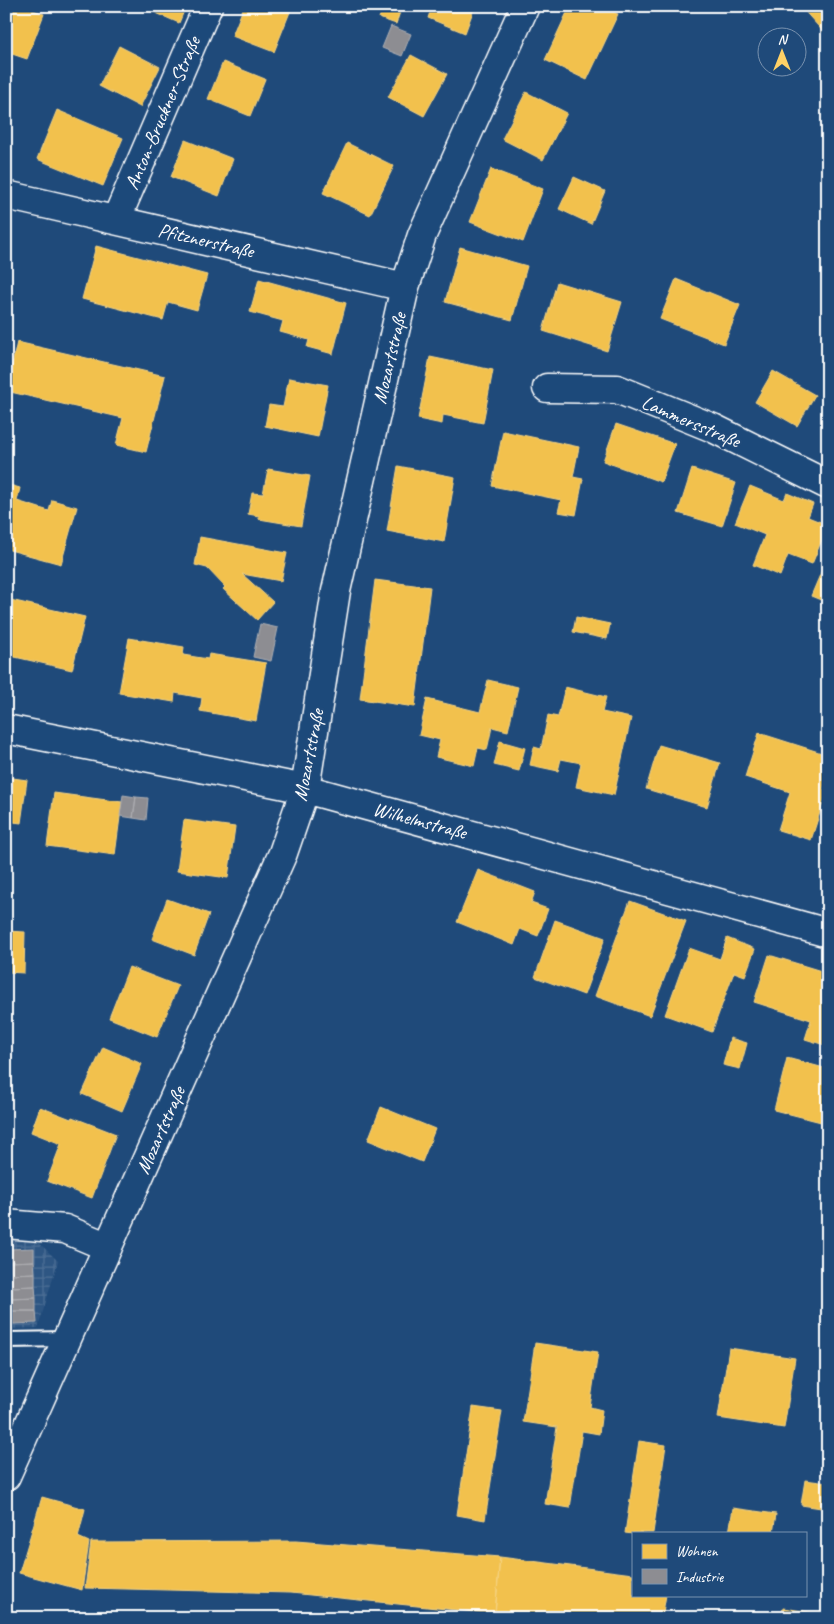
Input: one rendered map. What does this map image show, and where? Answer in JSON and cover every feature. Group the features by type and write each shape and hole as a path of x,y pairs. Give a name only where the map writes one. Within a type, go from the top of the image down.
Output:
{"street":[{"name":"Anton-Bruckner-Straße","path":"116,220 208,6"},
{"name":"Mozartstraße","path":"6,1476 283,853 305,789 336,591 405,287 422,235 525,6"},
{"name":"Pfitznerstraße","path":"6,195 405,287"},
{"name":"Lammersstraße","path":"547,388 616,390 713,428 828,485"},
{"name":"Wilhelmstraße","path":"6,729 305,789 828,933"},
{"path":"6,1224 65,1229 108,1248"}],"lane":[{"path":"6,1340 67,1339"}],"shaded area":[{"path":"6,1239 37,1241 58,1261 38,1328 6,1329"}],"building: Wohnen":[{"path":"6,6 23,6 44,14 27,59 6,52"},
{"path":"140,6 186,6 179,23"},
{"path":"244,6 292,7 274,52 232,36"},
{"path":"384,6 400,12 396,24 379,18"},
{"path":"432,6 475,6 465,33 428,18"},
{"path":"570,6 602,6 618,14 587,80 545,60"},
{"path":"616,6 633,6 630,13"},
{"path":"800,6 828,6 828,37"},
{"path":"119,46 160,67 140,107 99,86"},
{"path":"411,55 447,74 424,116 388,97"},
{"path":"223,62 265,79 250,116 208,99"},
{"path":"526,92 567,113 543,160 502,139"},
{"path":"57,110 123,138 103,186 37,159"},
{"path":"185,140 233,159 219,196 171,177"},
{"path":"347,143 394,166 370,215 323,193"},
{"path":"491,169 543,189 523,242 470,222"},
{"path":"574,177 605,191 591,224 559,209"},
{"path":"96,246 207,275 197,310 168,302 163,320 82,299"},
{"path":"460,247 527,266 512,320 445,302"},
{"path":"259,279 346,303 333,354 307,347 309,340 280,332 283,321 250,312"},
{"path":"676,279 740,305 724,344 660,319"},
{"path":"557,282 622,302 607,351 543,331"},
{"path":"17,342 165,376 146,452 116,445 123,418 6,391"},
{"path":"430,357 493,370 483,423 443,415 442,424 418,419"},
{"path":"773,371 815,395 797,426 755,402"},
{"path":"289,378 328,385 318,437 265,426 269,405 283,407"},
{"path":"616,424 675,444 661,482 603,461"},
{"path":"503,431 579,447 573,477 583,479 576,515 558,512 561,500 492,486"},
{"path":"398,466 455,477 444,542 387,531"},
{"path":"268,469 310,476 301,526 259,519 259,516 248,514 252,493 263,494"},
{"path":"692,469 736,483 722,526 678,513"},
{"path":"6,484 20,488 17,501 49,511 52,500 77,507 61,564 6,549"},
{"path":"750,486 784,500 787,493 813,504 808,517 828,525 812,564 788,555 780,576 753,565 765,535 735,523"},
{"path":"200,537 287,553 281,581 242,574 273,602 257,620 223,589 225,587 207,568 195,565"},
{"path":"828,556 828,603 811,596"},
{"path":"375,580 430,587 415,707 360,699"},
{"path":"6,599 85,617 72,670 6,655"},
{"path":"576,617 610,624 607,639 573,632"},
{"path":"129,638 184,647 183,655 208,659 209,654 266,663 256,721 200,711 202,698 175,693 174,702 119,693"},
{"path":"488,680 518,687 508,731 492,727 487,750 478,748 474,766 436,757 440,740 419,735 427,699 480,712"},
{"path":"565,687 606,697 602,712 631,718 614,795 576,787 581,763 561,759 558,771 530,765 534,747 541,749 548,715 558,717"},
{"path":"759,733 828,755 828,776 823,789 827,791 811,840 778,830 790,792 745,777"},
{"path":"500,741 525,748 519,771 494,765"},
{"path":"659,745 720,763 707,807 646,789"},
{"path":"6,777 27,780 21,823 6,821"},
{"path":"54,793 122,802 115,855 47,846"},
{"path":"184,820 235,827 228,878 177,871"},
{"path":"478,870 535,892 531,903 548,909 538,936 520,929 514,945 457,922"},
{"path":"167,899 209,914 194,955 152,939"},
{"path":"630,901 686,921 650,1016 595,996"},
{"path":"555,920 605,938 584,995 535,977"},
{"path":"6,931 25,932 24,973 6,972"},
{"path":"727,938 755,949 745,976 734,972 712,1032 665,1015 689,948 720,959"},
{"path":"769,955 828,973 828,1046 805,1039 811,1020 754,1002"},
{"path":"129,967 178,986 157,1037 109,1018"},
{"path":"730,1038 747,1043 740,1069 723,1065"},
{"path":"103,1047 142,1064 122,1111 82,1094"},
{"path":"787,1058 828,1069 828,1098 821,1122 774,1110"},
{"path":"40,1107 116,1134 92,1198 47,1181 61,1144 31,1132"},
{"path":"381,1107 435,1129 422,1162 368,1140"},
{"path":"535,1343 598,1352 590,1407 602,1410 599,1434 582,1431 570,1508 545,1504 557,1427 523,1422"},
{"path":"729,1348 795,1358 784,1428 718,1418"},
{"path":"473,1407 502,1411 485,1520 457,1515"},
{"path":"639,1441 666,1445 653,1532 625,1533"},
{"path":"805,1480 828,1483 828,1509 801,1505"},
{"path":"42,1497 85,1509 78,1537 89,1542 82,1590 19,1573"},
{"path":"733,1508 776,1514 773,1532 729,1532"},
{"path":"296,1541 500,1557 495,1614 291,1593 85,1588 91,1542"},
{"path":"500,1557 632,1574 632,1596 666,1596 662,1618 524,1618 495,1614"},
{"path":"783,1608 828,1615 828,1618 781,1618"}],"building: Industrie":[{"path":"391,26 411,34 402,56 382,48"},
{"path":"260,624 278,628 271,661 253,657"},
{"path":"123,795 136,797 133,818 120,816"},
{"path":"136,797 148,798 146,820 133,818"},
{"path":"34,1248 34,1261 10,1262 10,1249"},
{"path":"34,1261 35,1273 11,1274 10,1262"},
{"path":"35,1273 35,1286 11,1287 11,1274"},
{"path":"35,1286 36,1298 11,1299 11,1287"},
{"path":"36,1298 36,1311 12,1311 11,1299"},
{"path":"12,1311 36,1311 37,1323 12,1324"}]}
